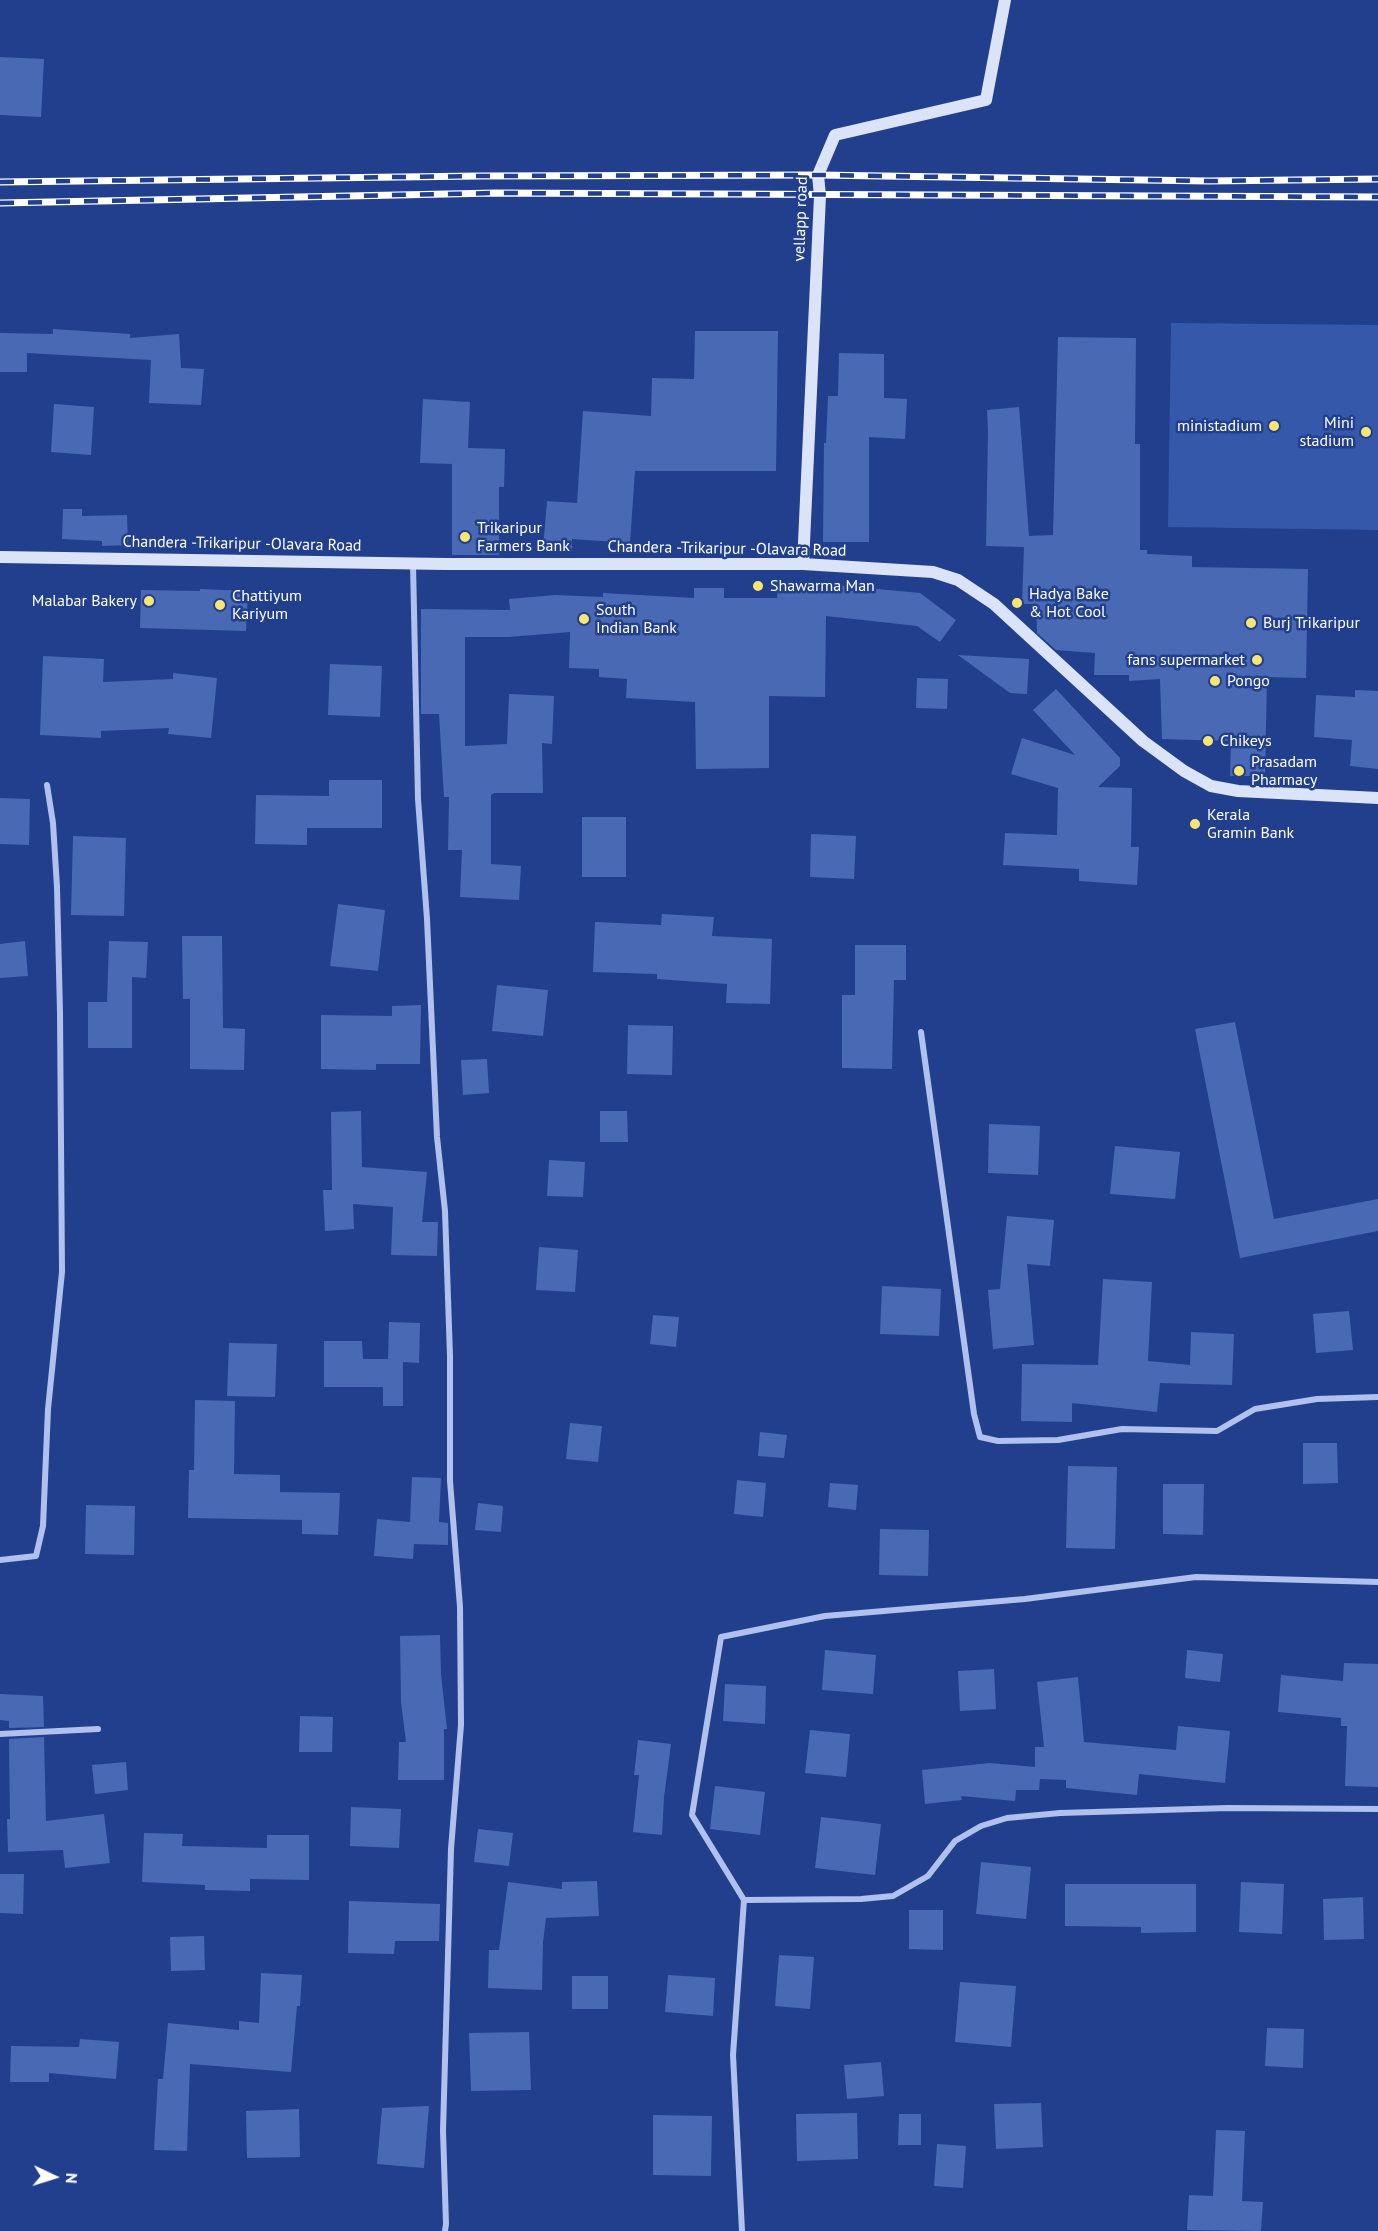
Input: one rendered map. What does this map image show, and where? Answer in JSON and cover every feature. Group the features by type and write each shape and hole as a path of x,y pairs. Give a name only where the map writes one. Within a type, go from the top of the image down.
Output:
{"main road":[{"name":"vellapp road","path":"803,564 820,196 818,174 835,135 986,100 1005,0"},
{"name":"Chandera -Trikaripur -Olavara Road","path":"0,557 413,563 803,564 933,572 958,580 994,604 1143,741 1184,771 1211,786 1238,791 1378,798"}],"street":[{"path":"413,563 417,799 427,919 437,1137 445,1211 450,1356 450,1481 460,1606 461,1725 451,1849 443,2131 446,2224 444,2231"},
{"path":"0,1560 36,1556 42,1526 48,1409 62,1272 57,887 53,823 46,785"},
{"path":"921,1032 974,1414 980,1437 998,1441 1058,1440 1122,1429 1217,1431 1255,1409 1317,1399 1378,1397"},
{"path":"742,2231 733,2055 744,1900 692,1815 721,1637 825,1616 1025,1599 1196,1577 1378,1582"},
{"path":"0,1734 98,1729"},
{"path":"744,1900 861,1899 893,1896 928,1876 955,1841 981,1826 1007,1818 1060,1813 1228,1808 1378,1809"}],"shaded area":[{"name":"ministadium","path":"1171,323 1378,325 1378,530 1168,527"}],"building":[{"path":"0,57 44,59 41,117 0,115"},
{"path":"53,329 130,334 130,338 179,334 181,368 204,369 201,405 149,403 151,360 27,353 27,372 0,372 0,333 53,334"},
{"path":"695,331 778,331 776,471 635,471 630,543 572,539 572,551 543,549 547,501 577,503 583,411 651,416 652,378 694,379"},
{"path":"1058,337 1136,338 1135,444 1140,444 1140,550 1147,550 1147,554 1192,556 1192,567 1308,569 1306,678 1267,677 1265,776 1230,776 1231,741 1162,739 1160,679 1129,681 1129,675 1094,675 1095,653 1056,650 1037,633 1036,604 1022,604 1024,547 986,546 987,410 1019,407 1029,536 1053,535"},
{"path":"839,353 884,354 884,398 907,399 905,439 869,437 869,542 823,542 824,443 826,443 828,396 838,396"},
{"path":"423,399 470,402 468,448 505,449 504,487 499,487 499,555 452,555 452,464 420,463"},
{"path":"54,404 94,407 91,455 51,452"},
{"path":"63,509 82,509 82,516 127,515 128,545 102,546 102,541 62,539"},
{"path":"835,585 920,593 956,620 940,642 917,626 826,616 825,697 769,696 769,768 696,769 695,702 626,698 627,679 599,677 599,669 569,668 570,632 509,637 465,637 465,746 507,744 509,694 554,696 552,744 542,743 543,793 494,793 491,795 491,864 521,866 519,900 460,897 462,850 448,850 449,797 444,797 439,714 421,714 421,609 510,610 509,599 555,595 603,597 603,593 694,598 694,588 724,588 724,598 777,598 778,586 835,590"},
{"path":"200,589 248,591 246,631 140,628 141,590 200,591"},
{"path":"958,655 1029,659 1027,694 1010,693"},
{"path":"43,656 104,659 103,682 173,679 173,673 217,678 211,738 168,734 169,728 101,731 101,738 40,735"},
{"path":"330,664 382,666 380,717 328,715"},
{"path":"917,678 948,679 947,709 916,708"},
{"path":"1056,689 1120,758 1120,766 1098,787 1132,788 1131,847 1139,847 1137,885 1079,881 1079,869 1003,865 1005,833 1057,835 1058,788 1011,774 1022,738 1075,755 1033,710"},
{"path":"1355,690 1378,691 1378,769 1350,766 1352,740 1314,737 1316,695 1355,697"},
{"path":"329,780 382,780 382,828 307,828 307,845 255,844 256,795 329,796"},
{"path":"0,798 30,799 29,845 0,844"},
{"path":"582,817 626,817 626,877 582,877"},
{"path":"811,834 856,836 854,879 810,877"},
{"path":"73,836 126,838 124,916 71,915"},
{"path":"338,904 385,910 378,971 330,966"},
{"path":"662,914 714,917 712,936 772,939 770,1004 726,1003 727,984 657,979 657,974 593,972 595,922 661,925"},
{"path":"182,936 222,936 223,1028 245,1029 244,1070 190,1069 190,999 183,999"},
{"path":"25,941 28,976 0,978 0,944"},
{"path":"109,941 148,942 146,978 132,977 132,1048 88,1048 88,1002 107,1002"},
{"path":"855,945 906,945 906,980 894,980 892,1069 842,1068 842,995 855,995"},
{"path":"497,985 548,990 543,1036 492,1031"},
{"path":"421,1005 420,1064 376,1064 376,1070 321,1069 321,1015 392,1016 392,1006"},
{"path":"1235,1022 1274,1219 1378,1199 1378,1231 1240,1258 1195,1029"},
{"path":"628,1025 673,1026 672,1075 627,1074"},
{"path":"487,1059 489,1093 463,1095 461,1060"},
{"path":"361,1111 362,1167 427,1172 422,1222 438,1222 437,1256 391,1255 393,1207 353,1204 354,1229 325,1231 323,1190 332,1190 331,1112"},
{"path":"600,1111 627,1111 628,1142 600,1142"},
{"path":"989,1124 1040,1126 1038,1175 988,1173"},
{"path":"1115,1146 1180,1152 1175,1199 1110,1194"},
{"path":"549,1160 585,1162 583,1197 547,1196"},
{"path":"1007,1216 1054,1220 1050,1266 1027,1264 1034,1345 993,1349 988,1290 1000,1289"},
{"path":"539,1247 578,1250 575,1292 536,1290"},
{"path":"1103,1279 1152,1282 1148,1361 1190,1365 1191,1332 1234,1334 1232,1385 1160,1383 1157,1412 1072,1403 1072,1422 1021,1421 1022,1364 1098,1365"},
{"path":"882,1286 941,1289 939,1336 880,1334"},
{"path":"1349,1311 1353,1350 1316,1353 1313,1314"},
{"path":"653,1315 679,1317 676,1347 650,1344"},
{"path":"389,1322 420,1323 419,1363 403,1362 403,1406 383,1406 383,1387 324,1387 324,1341 362,1341 363,1359 388,1359"},
{"path":"229,1343 277,1344 275,1397 227,1396"},
{"path":"195,1400 235,1401 234,1474 280,1475 280,1492 340,1493 338,1535 302,1534 302,1520 188,1518 189,1470 194,1470"},
{"path":"570,1423 602,1426 598,1462 566,1459"},
{"path":"760,1432 787,1435 784,1458 758,1456"},
{"path":"1303,1443 1337,1443 1338,1483 1303,1484"},
{"path":"1068,1466 1117,1467 1115,1549 1066,1548"},
{"path":"412,1477 441,1478 439,1522 448,1523 448,1545 414,1544 413,1559 374,1556 377,1519 410,1522"},
{"path":"737,1480 766,1483 763,1517 734,1514"},
{"path":"830,1483 858,1485 856,1510 828,1507"},
{"path":"1163,1484 1204,1484 1203,1535 1163,1534"},
{"path":"478,1503 503,1506 501,1532 475,1530"},
{"path":"86,1505 135,1506 134,1555 85,1554"},
{"path":"880,1529 929,1530 928,1576 879,1575"},
{"path":"440,1635 441,1674 447,1729 444,1729 444,1780 398,1780 399,1742 406,1742 401,1702 400,1636"},
{"path":"825,1650 876,1655 873,1694 822,1690"},
{"path":"1187,1650 1223,1654 1220,1682 1185,1678"},
{"path":"1344,1663 1378,1664 1378,1787 1345,1786 1347,1726 1341,1726 1341,1718 1278,1712 1281,1675 1343,1681"},
{"path":"994,1669 996,1709 960,1711 958,1671"},
{"path":"1078,1677 1084,1742 1176,1750 1178,1726 1230,1731 1225,1783 1139,1774 1137,1795 1066,1788 1066,1780 1040,1779 1039,1790 1016,1790 1015,1801 961,1796 962,1800 925,1804 922,1770 990,1763 1035,1767 1035,1747 1044,1747 1037,1682"},
{"path":"725,1684 766,1686 765,1724 723,1721"},
{"path":"0,1694 43,1696 44,1727 9,1728 9,1721 0,1720"},
{"path":"300,1716 333,1717 332,1752 299,1752"},
{"path":"810,1730 850,1734 846,1777 805,1773"},
{"path":"44,1737 46,1821 104,1814 110,1863 65,1868 63,1850 8,1852 9,1739"},
{"path":"638,1740 671,1744 662,1835 633,1832 639,1775 634,1775"},
{"path":"126,1762 128,1790 95,1794 92,1765"},
{"path":"715,1786 765,1792 760,1835 710,1829"},
{"path":"351,1807 401,1809 399,1848 350,1846"},
{"path":"821,1817 881,1824 875,1875 815,1868"},
{"path":"478,1829 513,1833 509,1866 474,1862"},
{"path":"144,1833 183,1834 182,1846 267,1848 267,1835 309,1835 309,1880 250,1879 250,1891 205,1890 205,1885 142,1882"},
{"path":"981,1862 1031,1867 1026,1919 976,1914"},
{"path":"0,1874 24,1874 23,1914 0,1913"},
{"path":"597,1881 599,1916 546,1918 542,1990 488,1988 489,1950 499,1950 508,1882 562,1889 562,1882"},
{"path":"1241,1882 1284,1884 1282,1934 1239,1932"},
{"path":"1065,1884 1196,1884 1196,1932 1141,1933 1141,1927 1065,1926"},
{"path":"1363,1897 1364,1939 1324,1940 1323,1899"},
{"path":"349,1901 440,1904 439,1941 395,1941 394,1954 348,1953"},
{"path":"909,1910 943,1910 943,1950 909,1949"},
{"path":"204,1936 205,1970 171,1971 170,1937"},
{"path":"779,1955 814,1957 810,2009 775,2006"},
{"path":"261,1973 302,1975 291,2072 190,2064 187,2151 154,2150 158,2079 163,2079 168,2023 239,2030 239,2021 259,2023"},
{"path":"668,1975 715,1978 713,2016 665,2012"},
{"path":"572,1976 608,1976 608,2009 572,2009"},
{"path":"960,1982 1016,1986 1011,2047 955,2042"},
{"path":"1267,2028 1304,2029 1303,2068 1265,2066"},
{"path":"529,2032 531,2090 471,2091 469,2033"},
{"path":"80,2039 119,2042 116,2079 49,2073 49,2082 10,2082 11,2046 79,2047"},
{"path":"881,2062 884,2096 847,2099 844,2065"},
{"path":"1041,2103 1043,2147 996,2149 994,2104"},
{"path":"429,2106 424,2168 377,2164 382,2108"},
{"path":"299,2109 300,2157 247,2158 246,2111"},
{"path":"857,2113 858,2159 797,2161 796,2114"},
{"path":"899,2114 921,2114 921,2145 898,2145"},
{"path":"653,2115 712,2116 711,2176 653,2175"},
{"path":"1216,2130 1245,2131 1242,2201 1263,2202 1261,2231 1187,2230 1189,2195 1213,2196"},
{"path":"937,2144 966,2146 963,2188 934,2186"}],"railway":[{"path":"0,182 480,176 818,175 1208,181 1378,179"},
{"path":"0,203 496,193 1378,197"}],"place":[{"name":"ministadium","path":"1274,426"},
{"name":"Mini stadium","path":"1366,432"},
{"name":"Trikaripur Farmers Bank","path":"465,537"},
{"name":"Shawarma Man","path":"758,586"},
{"name":"Malabar Bakery","path":"149,601"},
{"name":"Hadya Bake & Hot Cool","path":"1017,603"},
{"name":"Chattiyum Kariyum","path":"220,605"},
{"name":"South Indian Bank","path":"584,619"},
{"name":"Burj Trikaripur","path":"1251,623"},
{"name":"fans supermarket","path":"1257,660"},
{"name":"Pongo","path":"1215,681"},
{"name":"Chikeys","path":"1208,741"},
{"name":"Prasadam Pharmacy","path":"1239,771"},
{"name":"Kerala Gramin Bank","path":"1195,824"}]}
